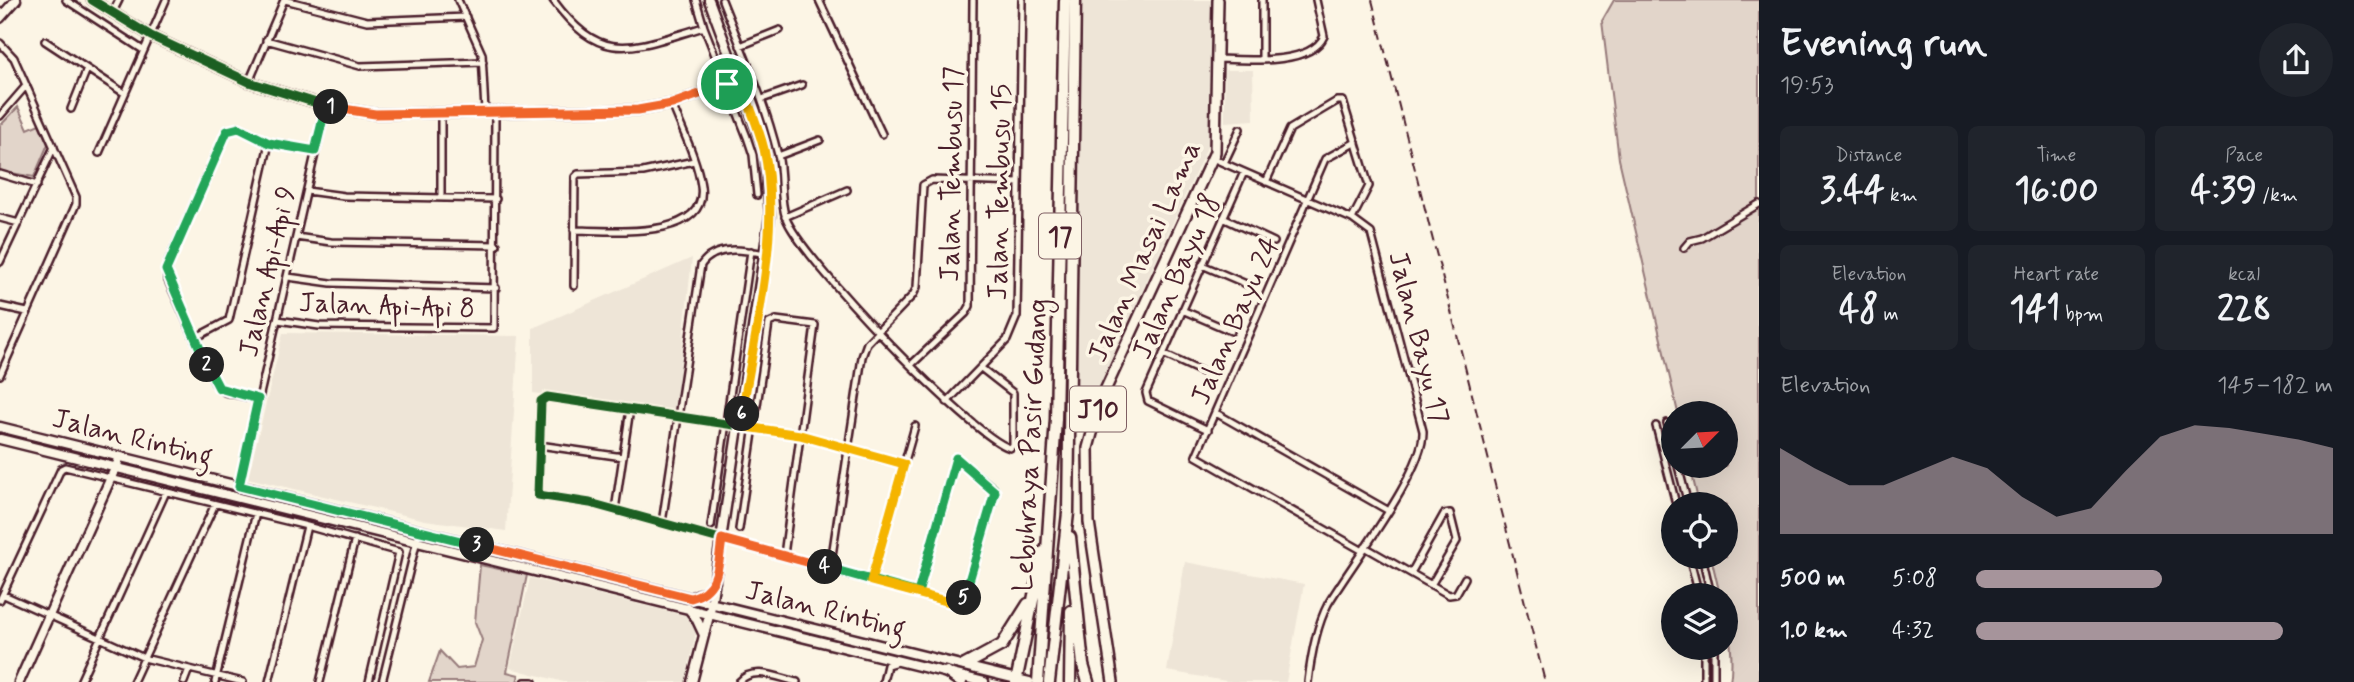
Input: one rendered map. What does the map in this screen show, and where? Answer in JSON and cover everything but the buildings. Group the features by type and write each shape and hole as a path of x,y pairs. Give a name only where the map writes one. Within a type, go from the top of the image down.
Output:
{"highway":[{"name":"Lebuhraya Pasir Gudang","path":"1038,682 1056,419 1065,0"},
{"name":"Lebuhraya Pasir Gudang","path":"1049,682 1068,513 1075,0"},
{"path":"1068,513 1083,665 1088,682"},
{"path":"1020,681 1048,526"},
{"path":"965,665 988,654 1004,641 1024,614 1039,574"},
{"path":"1070,682 1074,583"},
{"path":"947,672 961,682"}],"main road":[{"path":"0,18 16,0"},
{"path":"92,0 150,36 249,82 326,106 375,114 638,110 672,104 739,79"},
{"path":"692,682 711,608 770,216 765,151 709,0"},
{"name":"Jalan Masai Lama","path":"1113,682 1089,522 1088,448 1102,397 1217,144 1218,0"},
{"name":"Jalan Rinting","path":"0,427 691,598 711,608"},
{"name":"Jalan Rinting","path":"0,439 117,466 416,543 686,607 711,608 965,665 1020,681"},
{"path":"19,682 120,456"},
{"path":"691,598 707,591 715,582"},
{"path":"704,635 714,622 729,612 720,601 715,582"},
{"path":"686,607 696,618 704,635"},
{"name":"Jalan Rinting","path":"729,612 984,682"}],"street":[{"path":"66,0 143,51"},
{"path":"113,14 119,0"},
{"path":"99,153 166,0"},
{"path":"249,82 284,0 367,21 466,17"},
{"path":"458,0 480,47 485,111"},
{"path":"554,0 588,37 617,48 633,47 704,27"},
{"path":"696,0 753,155 757,195"},
{"path":"722,0 762,99 778,156 785,216 840,292 947,402 1010,448 1013,445 1013,393 981,368"},
{"path":"819,0 882,134"},
{"name":"Jalan Tembusu 17","path":"911,365 970,306 973,0"},
{"name":"Jalan Tembusu 15","path":"947,402 1007,340 1017,316 1022,0"},
{"path":"1262,0 1262,60"},
{"path":"1217,59 1286,59 1322,40 1324,31 1316,0"},
{"path":"740,46 780,30"},
{"path":"266,40 360,66 483,62"},
{"path":"45,41 124,93"},
{"path":"0,43 14,58 76,197 76,204 0,375"},
{"path":"71,109 87,69"},
{"path":"762,99 802,85"},
{"path":"0,116 25,87"},
{"path":"1266,182 1290,129 1337,101 1343,101 1369,186 1352,219"},
{"path":"574,230 643,231 664,228 685,219 694,211 701,189 694,161 672,104"},
{"name":"Jalan Api-Api 9","path":"239,486 326,106"},
{"path":"288,278 331,284 496,288 495,111"},
{"path":"441,112 441,198"},
{"path":"258,399 219,388 167,278 167,263 227,131 239,128 269,143 315,151"},
{"path":"1224,163 1240,128"},
{"path":"778,156 820,140"},
{"name":"Jalan Bayu 24","path":"1356,142 1325,159 1196,456 1364,549"},
{"path":"195,338 229,320 269,143"},
{"path":"0,262 54,148"},
{"name":"Jalan Bayu 17","path":"1212,158 1352,219 1371,233 1423,432 1423,447 1389,511 1320,623 1308,682"},
{"path":"574,286 575,177 582,174 643,172 694,161"},
{"name":"Jalan Bayu 18","path":"1208,430 1146,398 1244,172"},
{"path":"0,174 37,185"},
{"path":"830,569 862,357 867,343 913,295 917,287 924,183 1019,183"},
{"path":"785,216 847,190"},
{"path":"306,191 350,196 496,199"},
{"path":"1684,248 1690,242 1702,238 1759,204"},
{"path":"0,218 19,223"},
{"path":"1223,218 1274,242"},
{"path":"296,237 331,243 497,245"},
{"path":"662,523 701,264 710,257 731,249 766,254"},
{"path":"711,526 751,251"},
{"path":"1202,265 1251,286"},
{"name":"Jalan Api-Api 8","path":"278,320 319,326 494,328 496,288"},
{"path":"0,306 27,312"},
{"path":"1182,310 1231,331"},
{"path":"739,528 772,321 815,326 784,555"},
{"path":"1163,354 1211,376"},
{"path":"904,464 800,435 547,397 541,401 537,492 541,496 615,510 957,604 964,599 995,495 994,488 956,458 918,593"},
{"path":"615,510 630,409"},
{"path":"1216,413 1389,511"},
{"path":"871,581 915,426"},
{"path":"1657,426 1673,492"},
{"path":"539,445 623,457"},
{"path":"243,682 216,679 144,658 50,613 2,597 61,469 65,467 256,513 355,538 400,553 369,682"},
{"path":"80,682 166,492"},
{"path":"133,682 215,504"},
{"path":"216,679 256,513"},
{"path":"1411,573 1444,514 1450,513 1457,541 1432,585"},
{"path":"269,682 307,526"},
{"path":"382,682 419,532"},
{"path":"320,682 355,538"},
{"path":"1364,549 1454,595 1465,578"},
{"path":"1704,660 1704,682"},
{"path":"1714,660 1714,682"},
{"path":"883,682 887,664 904,661"},
{"path":"184,682 189,669"},
{"path":"739,682 748,674 797,682"},
{"path":"525,682 533,682"}],"shaded area":[{"path":"1083,0 1211,0 1208,145 1095,395 1091,410 1074,401"},
{"path":"1614,0 1759,0 1759,682 1730,682 1731,660 1738,660 1738,583 1717,583 1714,569 1738,569 1738,492 1696,492 1693,478 1738,478 1738,401 1675,401 1619,159 1602,21"},
{"path":"1225,70 1253,70 1254,120 1225,122"},
{"path":"18,107 28,129 39,124 48,144 34,177 0,171 0,126"},
{"path":"692,258 675,412 533,393 533,328"},
{"path":"283,333 519,336 506,531 425,520 248,478"},
{"path":"1185,562 1304,584 1286,682 1232,682 1167,671"},
{"path":"480,565 527,575 507,672 519,675 517,682 429,682 440,651 457,669 474,667 482,640 475,622"},
{"path":"530,578 691,617 697,628 685,682 564,682 510,668"}],"railway":[{"path":"1372,0 1545,682"}],"cycle path":[{"path":"92,0 151,36 249,82 326,106 375,114 638,110 672,104 739,79"},
{"path":"904,464 800,435 547,397 541,401 538,495 590,503 957,604 964,599 995,495 994,488 956,458 918,593"}],"route":[{"path":"727,84 672,104 638,110 375,114 326,106 315,151 269,143 239,128 234,127 227,131 166,270 167,278 215,383 225,392 258,399 239,486 691,598 701,595 715,582 722,539 784,555 871,581 918,593 956,458 994,488 995,492 961,602 957,604 871,581 904,464 800,435 740,426 770,216 765,151 757,126 739,79 727,84"}]}
